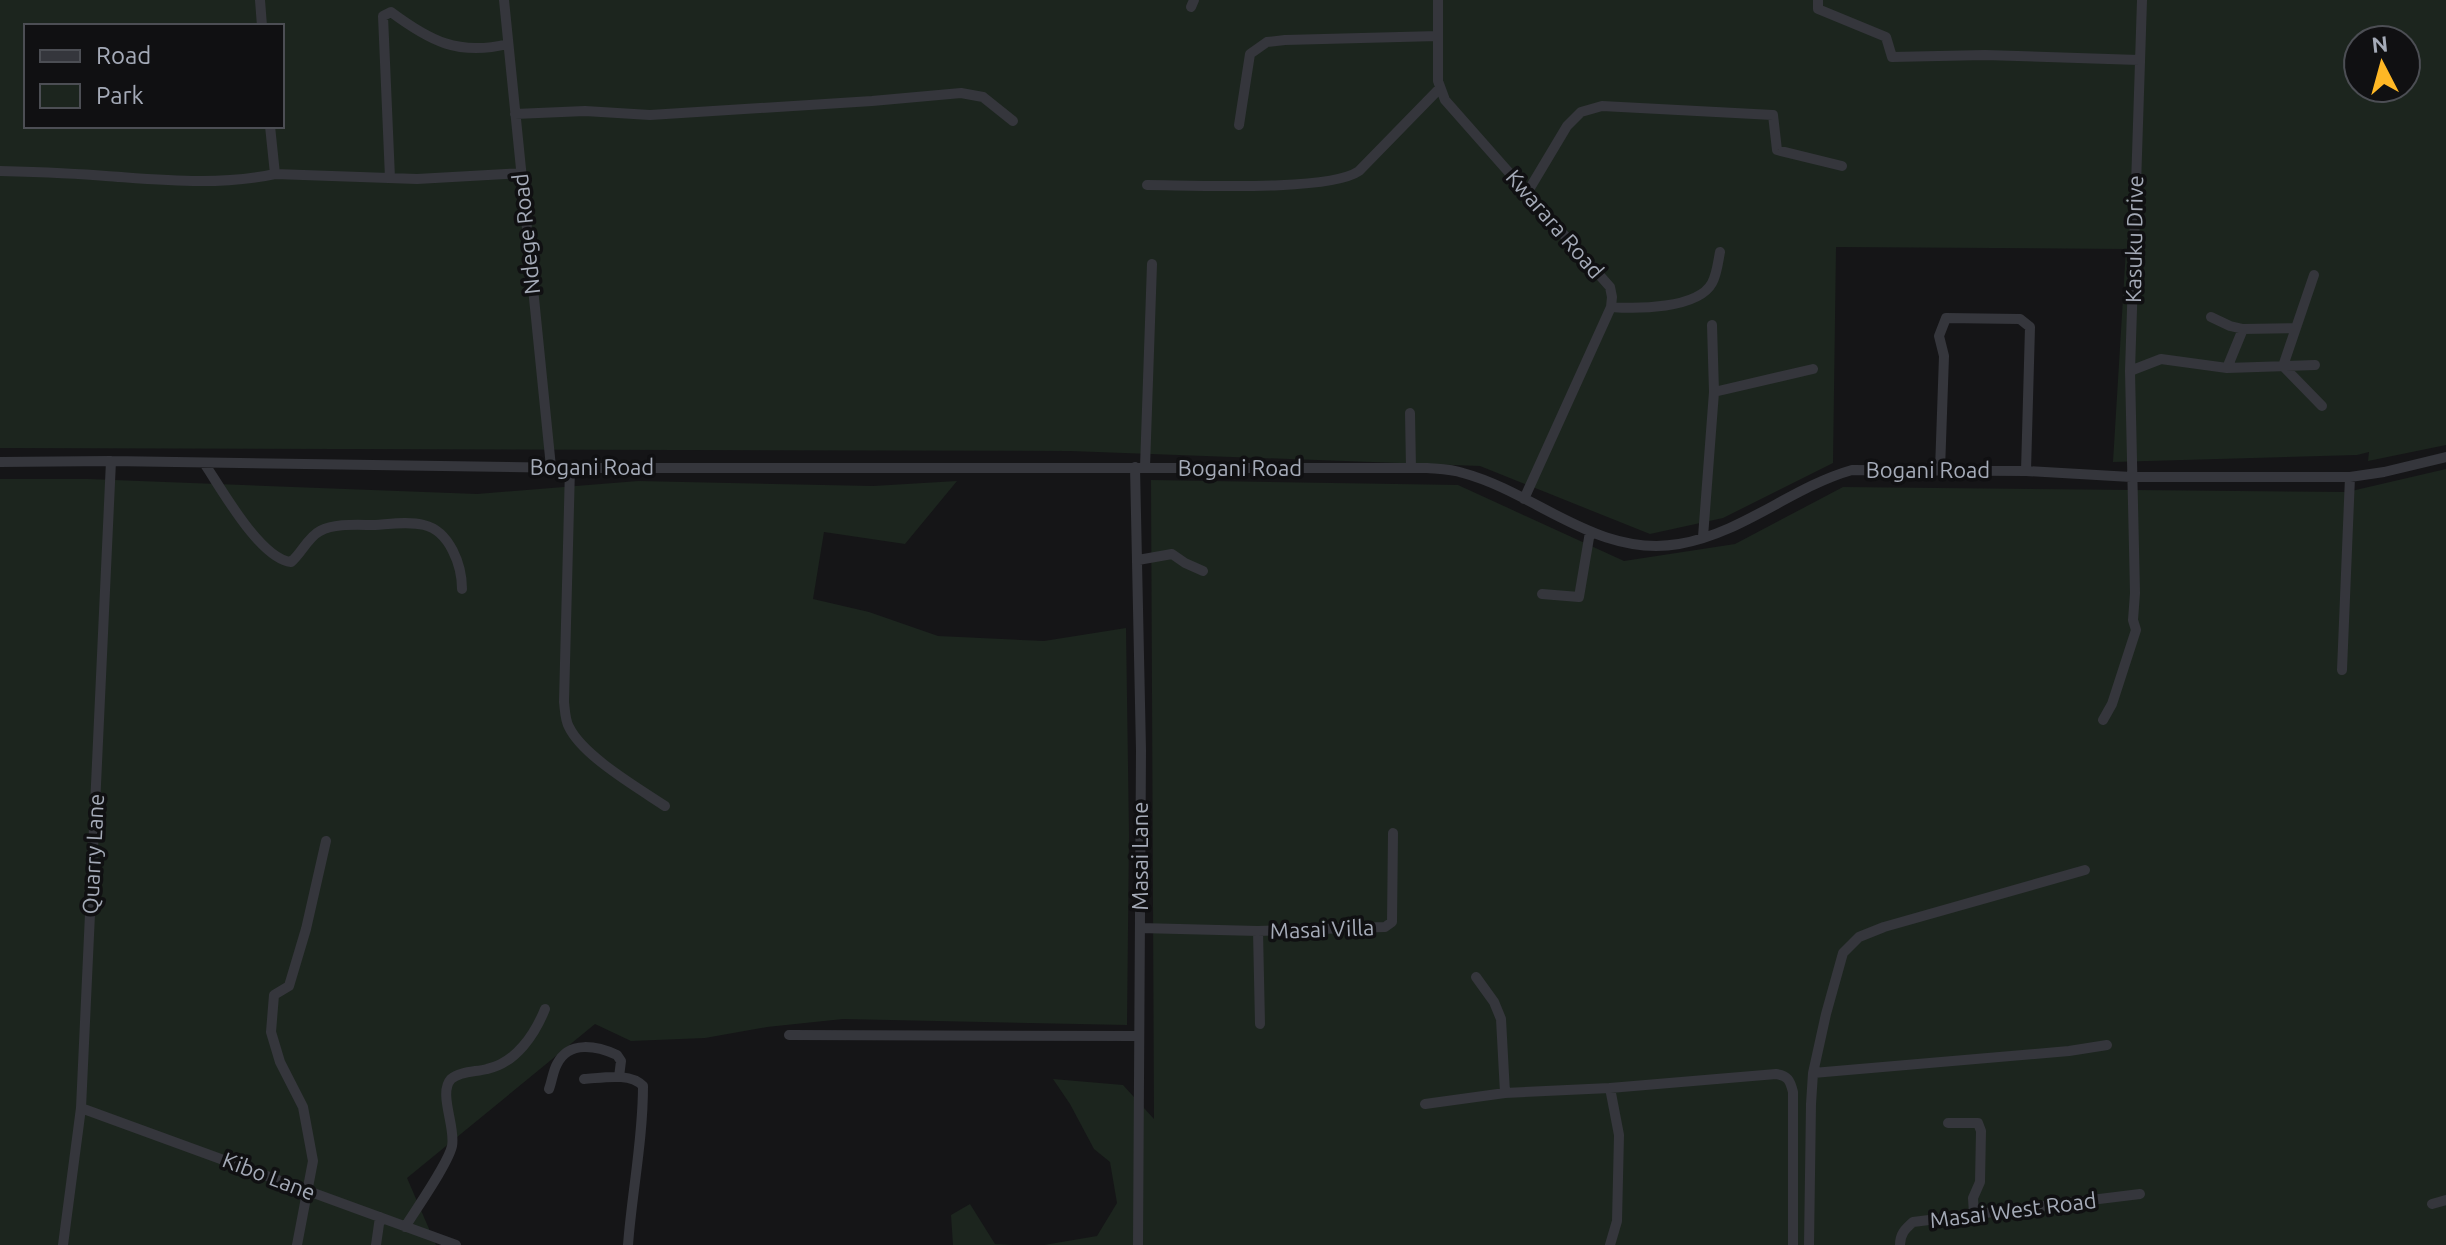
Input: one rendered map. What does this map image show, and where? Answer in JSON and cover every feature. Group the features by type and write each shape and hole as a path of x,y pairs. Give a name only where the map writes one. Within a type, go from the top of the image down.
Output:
{"street":[{"path":"260,0 262,24"},
{"name":"Ndege Road","path":"504,0 551,467"},
{"path":"1147,185 1328,182 1359,171 1440,88 1438,0"},
{"path":"1818,0 1818,9 1886,37 1892,57 1985,55 2139,60"},
{"name":"Kasuku Drive","path":"2103,720 2112,704 2136,630 2133,620 2134,490 2131,477 2130,371 2142,0"},
{"path":"390,178 383,16 391,12 418,32 448,46 495,47 508,44"},
{"path":"1239,125 1250,54 1267,42 1438,36"},
{"name":"Kwarara Road","path":"1440,88 1445,100 1610,287 1611,307 1524,499"},
{"path":"515,114 585,111 650,115 961,93 983,97 1013,121"},
{"path":"1527,193 1567,126 1581,112 1602,106 1773,115 1777,150 1842,166"},
{"path":"270,128 275,174"},
{"path":"0,171 193,182 275,174 417,179 521,173"},
{"path":"1611,307 1655,307 1706,291 1712,283 1720,252"},
{"name":"Masai Lane","path":"1138,1245 1141,735 1138,560 1152,264"},
{"path":"2283,366 2314,275"},
{"path":"2211,317 2243,329 2296,328"},
{"path":"1940,470 1944,356 1939,336 1946,318 2020,319 2030,327 2026,471"},
{"path":"1703,537 1714,392 1712,325"},
{"path":"2227,368 2243,329"},
{"path":"2130,371 2161,359 2227,368 2315,365"},
{"path":"2283,366 2322,406"},
{"path":"1714,392 1813,369"},
{"path":"1410,413 1411,468"},
{"name":"Bogani Road","path":"0,462 570,468 1411,468 1463,473 1590,532 1616,541 1650,545 1680,544 1703,537 1761,514 1823,480 1844,472 1870,468 2131,477 2350,477 2446,457"},
{"name":"Quarry Lane","path":"63,1245 81,1108 111,461"},
{"path":"204,463 249,530 280,560 291,562 319,531 327,528 422,524 435,529 454,554 460,568 462,589"},
{"path":"570,468 564,702 567,723 585,747 665,806"},
{"path":"2342,670 2350,477"},
{"path":"1542,594 1579,597 1590,532"},
{"path":"1138,560 1172,554 1203,571"},
{"name":"Masai Villa","path":"1140,928 1258,931 1385,927 1392,922 1393,833"},
{"path":"297,1245 313,1161 303,1107 280,1062 271,1032 274,995 289,986 326,841"},
{"path":"1809,1245 1808,1171 1813,1073 1840,963 1850,944 1884,927 2085,870"},
{"name":"Masai Villa","path":"1258,931 1260,1024"},
{"path":"1476,977 1494,1002 1501,1019 1505,1093"},
{"path":"405,1227 452,1147 446,1087 456,1075 489,1069 502,1063 526,1044 537,1030 545,1009"},
{"path":"789,1035 1138,1036"},
{"path":"1813,1073 2107,1045"},
{"path":"549,1089 558,1061 579,1047 591,1046 617,1055 621,1061 619,1077"},
{"path":"1425,1104 1505,1093 1784,1075 1790,1080 1793,1092 1793,1245"},
{"path":"584,1079 619,1077 637,1080 643,1086 642,1132 628,1245"},
{"path":"1610,1088 1619,1135 1617,1221 1610,1245"},
{"name":"Kibo Lane","path":"81,1108 456,1245"},
{"path":"1948,1123 1978,1123 1981,1131 1980,1182 1973,1198 1974,1214"},
{"name":"Masai West Road","path":"1900,1245 1900,1238 1913,1222 2140,1194"},
{"path":"2432,1204 2446,1200"},
{"path":"376,1245 380,1217"}],"green space":[{"path":"0,0 2446,0 2446,445 2368,461 2369,452 2357,455 2113,462 2126,249 1836,247 1833,463 1723,518 1650,534 1480,466 1070,451 0,448"},
{"path":"2446,469 2446,1245 1044,1245 1097,1236 1117,1203 1110,1162 1094,1149 1053,1079 1123,1085 1154,1119 1151,480 1458,485 1624,561 1735,544 1843,487 2347,492"},
{"path":"0,479 88,479 477,494 638,481 873,486 957,481 905,544 824,532 813,599 869,612 938,636 1044,641 1126,628 1129,835 1127,1025 843,1019 767,1027 705,1038 631,1041 595,1024 407,1178 436,1245 0,1245"},
{"path":"970,1204 995,1244 1013,1245 953,1245 951,1215"}]}
